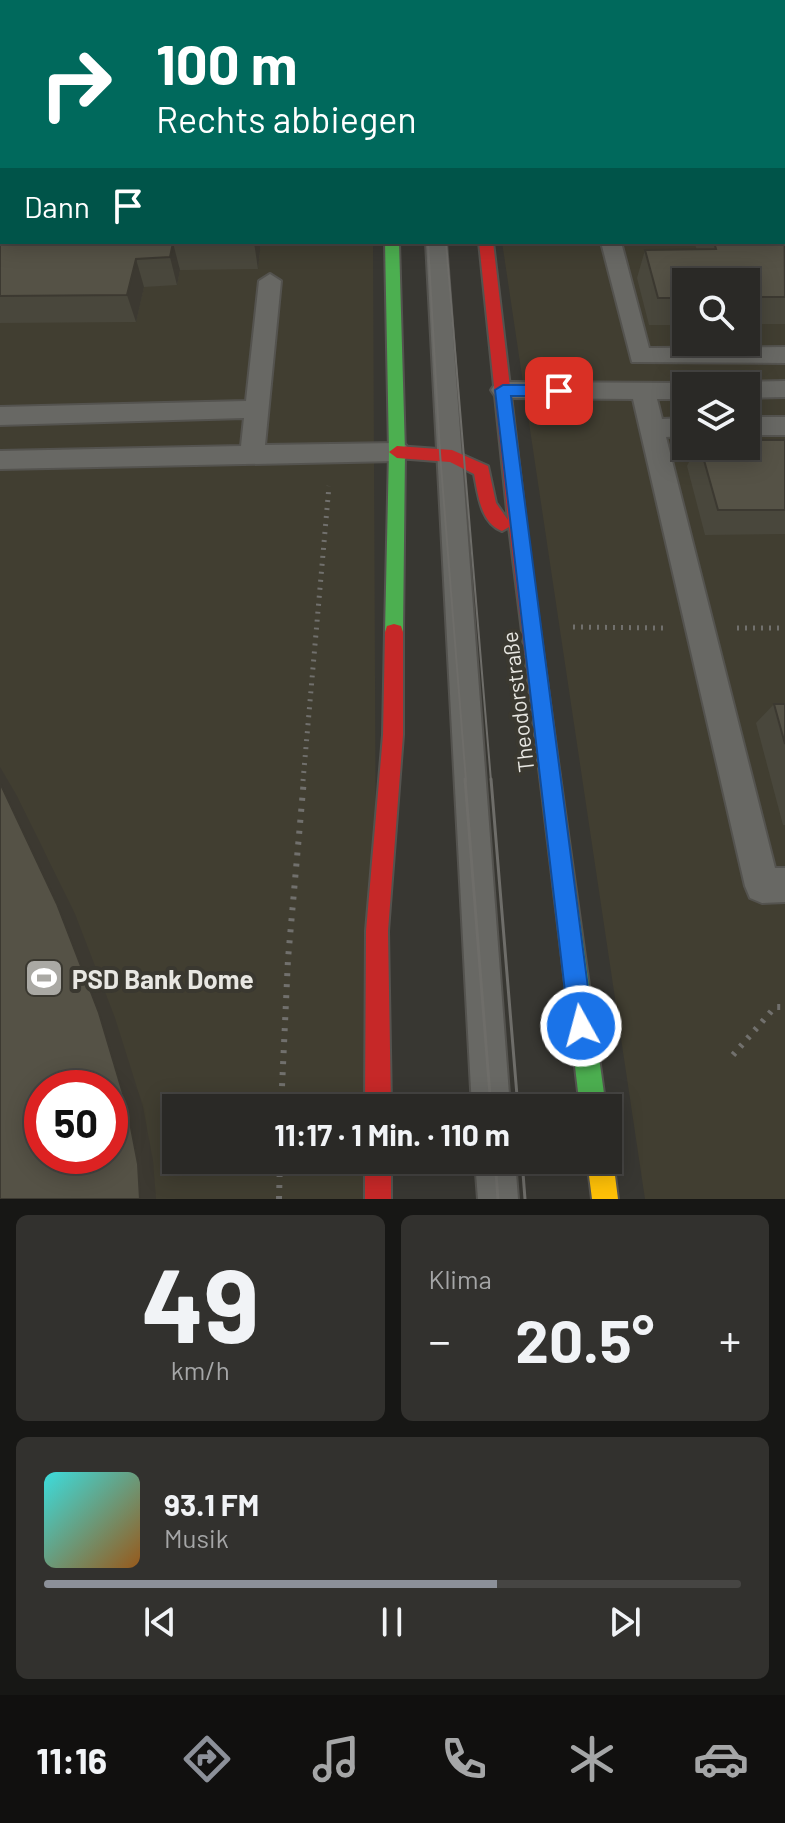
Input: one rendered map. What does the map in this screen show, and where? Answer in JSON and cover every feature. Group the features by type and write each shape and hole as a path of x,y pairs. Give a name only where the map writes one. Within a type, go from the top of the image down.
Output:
{"main road":[{"path":"378,1094 377,931 393,735 397,452 392,244"},
{"name":"Theodorstraße","path":"486,244 520,549 591,1094"},
{"path":"397,452 452,454 463,457 482,470 488,505 520,549"},
{"path":"378,1174 378,1199"},
{"path":"602,1174 605,1199"}],"lane":[{"path":"436,244 452,454 479,952 490,1094"},
{"path":"612,244 640,356 785,355"},
{"path":"252,454 270,281"},
{"path":"760,390 785,389"},
{"path":"503,390 672,391"},
{"path":"643,392 762,886 785,885"},
{"path":"0,416 257,409"},
{"path":"760,426 785,426"},
{"path":"651,428 672,427"},
{"path":"0,460 397,452"},
{"path":"496,1174 498,1199"}],"path":[{"path":"282,1094 288,959 322,556 329,487 339,451"},
{"path":"733,1055 775,1007 785,1007"},
{"path":"279,1199 280,1174"}],"shaded area":[{"path":"0,244 373,244 377,1094 162,1094 162,1174 377,1174 377,1199 0,1199"},
{"path":"502,244 785,244 785,1199 645,1199"}],"building":[{"path":"0,244 173,244 170,257 136,259 127,295 0,296"},
{"path":"715,244 785,244 785,297 760,297 760,268 672,268 672,298 658,298 645,250 716,249"},
{"path":"760,440 785,440 785,510 718,510 704,460 760,460"},
{"path":"774,704 785,704 785,744"},
{"name":"PSD Bank Dome","path":"0,783 57,904 99,1013 116,1070 24,1070 24,1174 128,1174 128,1112 138,1164 140,1199 0,1199"}],"tram line":[{"path":"428,244 440,453 466,781"},
{"path":"446,244 491,781"},
{"path":"465,779 490,1094"},
{"path":"491,779 517,1094"},
{"path":"496,1174 498,1199"},
{"path":"523,1174 525,1199"}],"traffic: fast":[{"path":"392,244 397,452 394,632"},
{"path":"550,776 591,1094"}],"traffic: slow":[{"path":"602,1174 605,1199"}],"traffic: jam":[{"path":"486,244 520,549 550,776"},
{"path":"397,452 452,456 482,470 488,505 502,524"},
{"path":"378,1094 377,931 393,735 394,632"},
{"path":"378,1174 378,1199"}],"place":[{"name":"PSD Bank Dome","path":"44,978"}],"route":[{"path":"559,391 503,390 520,549 581,1026"}]}
